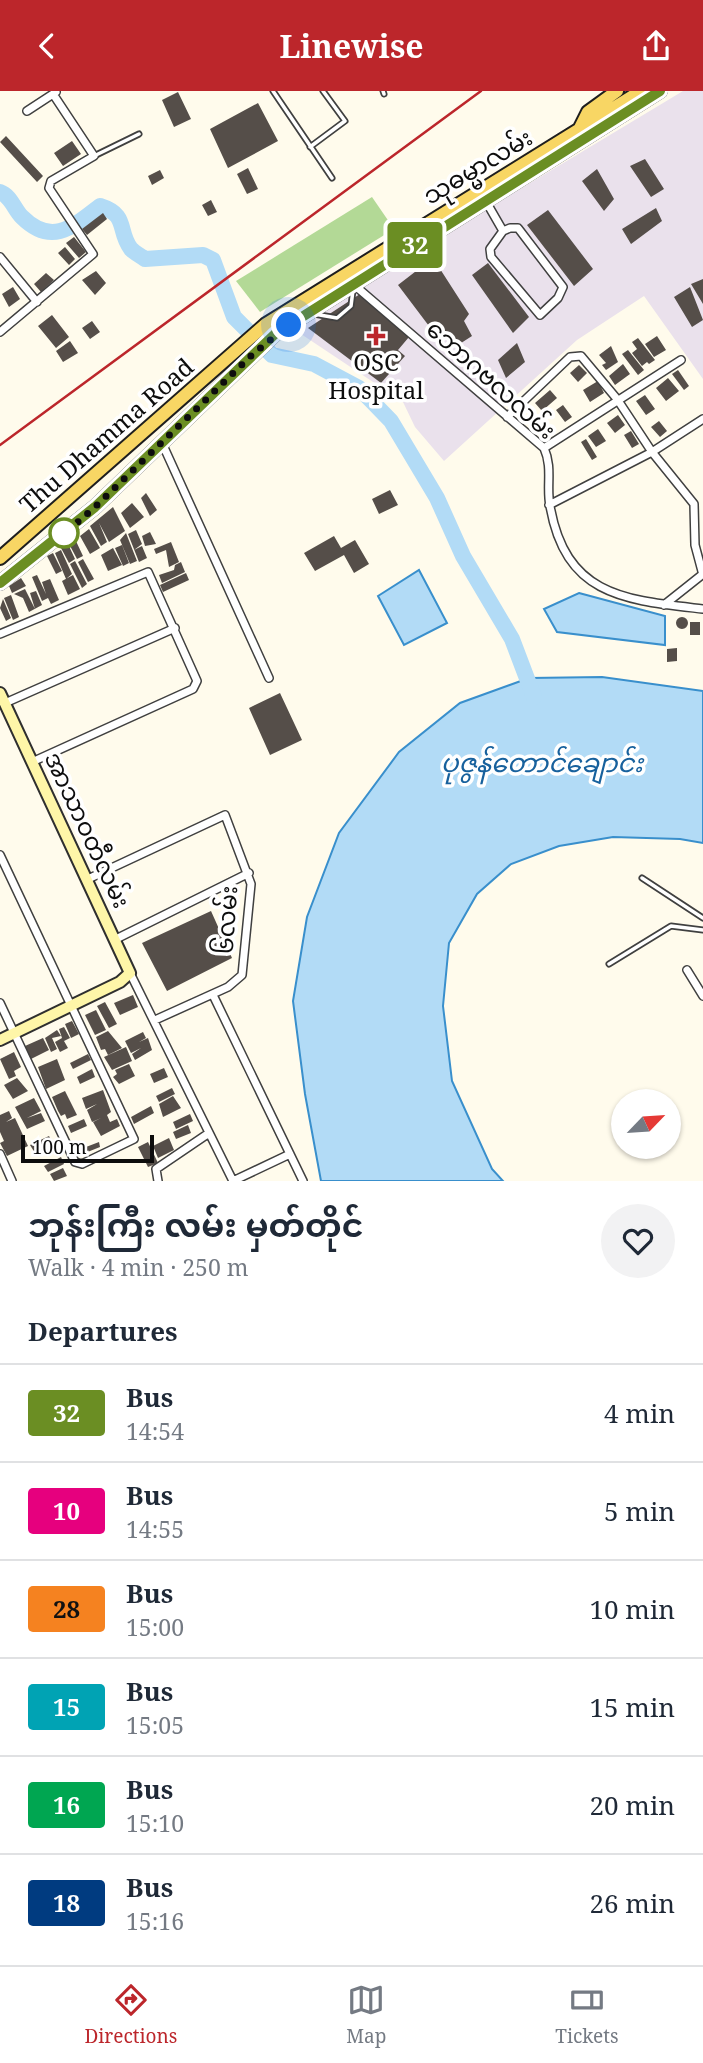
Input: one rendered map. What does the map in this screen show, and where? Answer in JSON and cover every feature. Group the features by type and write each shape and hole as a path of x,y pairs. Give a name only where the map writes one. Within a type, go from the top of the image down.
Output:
{"main road":[{"path":"578,131 588,112 617,91"},
{"name":"သုဓမ္မာလမ်း","path":"483,196 641,91"},
{"name":"သုဓမ္မာလမ်း","path":"271,329 419,235 660,91"},
{"name":"Thu Dhamma Road","path":"0,558 159,421 242,344 271,329"},
{"name":"Thu Dhamma Road","path":"0,583 95,507 253,354 271,329"},
{"name":"အာသာဝတီလမ်း","path":"2,698 130,973"},
{"path":"0,1040 120,982 130,973"}],"street":[{"path":"0,332 93,254 49,184 94,156 55,92 27,111"},
{"path":"483,196 503,231"},
{"path":"518,228 563,286 546,312 536,313 491,257 490,249 503,231 518,228"},
{"path":"0,257 37,302"},
{"name":"ဘောဂဗလလမ်း","path":"349,278 544,448 550,463 549,505 562,548 582,577 617,594 655,605 703,609"},
{"path":"507,417 556,370 576,355 581,356 617,399 652,452 694,504 695,545 703,574 664,605"},
{"path":"544,448 681,360"},
{"path":"549,505 652,452 703,419"},
{"path":"162,443 270,678"},
{"path":"694,504 703,506"},
{"path":"0,634 148,572 175,628 197,685 32,762"},
{"path":"2,698 175,628"},
{"name":"၆လမ်း","path":"88,879 225,815 251,884 242,975 213,995 155,1020"},
{"path":"0,1003 75,1162 82,1164 134,1139 1,855"},
{"path":"116,939 249,873"},
{"path":"687,970 703,996"},
{"path":"130,973 233,1181 290,1154"},
{"path":"213,995 303,1181"},
{"path":"158,1181 156,1169 162,1162 209,1133"},
{"path":"0,1154 12,1181"}],"lane":[{"path":"273,91 332,178"},
{"path":"310,147 345,121 323,91"},
{"path":"94,156 139,134"},
{"path":"302,311 334,319 340,316 351,306 349,278"},
{"path":"642,878 702,919"},
{"path":"609,964 670,926 703,930"}],"shaded area":[{"path":"683,91 703,91 703,379 644,296 577,340 444,461 415,427 403,402 295,330 369,280"}],"green space":[{"path":"372,197 394,229 260,312 236,281"}],"water":[{"path":"419,570 447,623 404,645 378,596"},
{"path":"579,593 665,616 665,645 557,632 544,609"},
{"name":"ပုဇွန်တောင်ချောင်း","path":"602,677 703,691 703,843 680,839 613,837 559,846 511,864 477,894 449,943 443,1006 452,1081 492,1169 503,1181 321,1181 305,1094 293,1001 307,917 339,833 399,752 460,703 529,678"}],"building":[{"path":"178,92 191,119 174,127 162,100"},
{"path":"258,103 278,141 228,168 210,129"},
{"path":"6,136 43,176 37,182 0,142"},
{"path":"72,141 81,154 63,166 54,153"},
{"path":"645,159 664,189 651,197 630,166"},
{"path":"248,168 258,189 247,194 237,174"},
{"path":"597,169 614,199 604,211 582,181"},
{"path":"160,170 164,178 152,185 148,176"},
{"path":"211,200 217,212 208,216 202,205"},
{"path":"656,208 662,221 631,244 622,229"},
{"path":"548,210 593,269 574,286 527,225"},
{"path":"103,213 107,219 87,235 82,229"},
{"path":"74,237 86,252 79,258 66,243"},
{"path":"65,247 75,259 69,265 58,253"},
{"path":"433,258 469,314 464,321 472,336 458,345 442,332 435,334 398,285"},
{"path":"488,263 529,317 513,333 472,275"},
{"path":"96,271 106,283 95,295 82,280"},
{"path":"46,273 54,280 41,292 34,284"},
{"path":"703,279 703,304 691,284"},
{"path":"13,287 20,299 9,307 2,294"},
{"path":"690,287 703,320 692,327 674,297"},
{"path":"360,294 409,337 398,350 405,356 381,383 308,328"},
{"path":"52,315 69,337 56,348 38,326"},
{"path":"92,321 100,332 90,339 82,328"},
{"path":"657,336 666,350 654,357 645,344"},
{"path":"638,338 655,360 642,366 632,353 637,349 632,342"},
{"path":"70,341 78,353 63,362 56,351"},
{"path":"517,343 525,362 506,378 498,360"},
{"path":"611,346 618,362 606,370 602,365 606,363 599,355"},
{"path":"628,350 644,370 638,375 622,354"},
{"path":"623,364 630,374 615,385 609,376"},
{"path":"579,365 587,373 578,382 570,373"},
{"path":"678,370 689,386 684,390 672,374"},
{"path":"668,378 679,391 666,401 656,388"},
{"path":"598,381 604,393 590,402 583,390"},
{"path":"550,390 557,398 542,411 535,403"},
{"path":"645,395 655,409 646,415 636,401"},
{"path":"563,405 572,417 565,422 556,410"},
{"path":"618,415 625,425 615,433 607,423"},
{"path":"659,421 667,431 660,437 651,427"},
{"path":"598,429 606,441 596,447 588,436"},
{"path":"631,431 639,444 632,448 624,435"},
{"path":"586,439 597,457 592,460 581,442"},
{"path":"390,490 398,505 379,514 372,499"},
{"path":"146,493 157,510 150,516 141,498"},
{"path":"132,503 144,517 130,528 121,513"},
{"path":"113,507 125,531 109,542 99,523 107,542 101,546 90,526"},
{"path":"89,529 100,548 90,554 80,536"},
{"path":"136,530 142,544 134,550 128,534"},
{"path":"150,532 156,544 145,546 142,536"},
{"path":"126,533 137,561 130,564 120,540"},
{"path":"334,536 341,548 355,540 369,564 354,573 344,555 315,571 304,553"},
{"path":"75,539 83,556 77,559 68,542"},
{"path":"171,542 179,562 169,567 166,550 156,554 154,549"},
{"path":"68,544 75,559 69,563 61,548"},
{"path":"122,545 129,563 123,566 115,548"},
{"path":"142,546 147,558 139,562 134,550"},
{"path":"113,548 122,565 108,571 101,555"},
{"path":"61,550 72,574 66,579 55,553"},
{"path":"53,553 62,571 56,574 47,556"},
{"path":"83,559 94,579 88,582 78,562"},
{"path":"75,561 87,584 82,588 70,564"},
{"path":"181,562 185,572 162,583 159,575 174,570 175,565"},
{"path":"186,573 189,580 163,592 160,585"},
{"path":"37,575 46,594 42,582 50,579 59,600 51,604 48,598 42,601 32,577"},
{"path":"73,575 80,589 68,595 62,581"},
{"path":"21,578 26,586 12,593 9,586"},
{"path":"25,589 35,609 29,612 23,598 14,594"},
{"path":"36,591 42,605 35,609 30,593"},
{"path":"11,595 19,617 13,620 4,598"},
{"path":"3,599 11,618 6,621 0,608"},
{"path":"677,618 687,618 687,628 677,628"},
{"path":"690,622 700,622 700,635 690,635"},
{"path":"677,648 677,661 667,662 667,649"},
{"path":"280,693 302,740 270,755 249,708"},
{"path":"211,911 232,958 167,991 142,943"},
{"path":"133,995 138,1007 120,1015 114,1003"},
{"path":"105,1002 117,1024 109,1028 97,1006"},
{"path":"96,1010 106,1030 95,1035 85,1015"},
{"path":"72,1021 79,1034 71,1038 65,1024"},
{"path":"64,1027 70,1038 64,1041 68,1048 60,1052 55,1042 62,1038 59,1029"},
{"path":"57,1030 61,1036 52,1038 57,1049 51,1052 45,1038"},
{"path":"108,1031 122,1048 108,1055 105,1049 101,1050 96,1037"},
{"path":"143,1032 146,1038 139,1042 148,1038 152,1050 135,1060 132,1054 141,1048 131,1053 125,1041"},
{"path":"43,1038 49,1050 31,1059 25,1046"},
{"path":"126,1047 132,1061 112,1070 104,1057"},
{"path":"14,1052 21,1067 14,1071 16,1076 9,1079 0,1059"},
{"path":"88,1054 91,1060 73,1069 70,1063"},
{"path":"57,1059 65,1080 46,1089 38,1067"},
{"path":"129,1064 135,1076 119,1084 113,1077 117,1074 115,1070"},
{"path":"164,1068 168,1077 154,1083 150,1074"},
{"path":"92,1069 95,1077 80,1084 77,1077"},
{"path":"17,1078 28,1091 13,1099 4,1085"},
{"path":"172,1088 175,1094 159,1102 156,1096"},
{"path":"103,1090 111,1112 107,1115 110,1122 117,1119 120,1126 101,1136 93,1122 101,1118 92,1122 87,1110 97,1104 86,1109 82,1098"},
{"path":"65,1091 77,1115 67,1119 65,1114 61,1116 52,1097"},
{"path":"173,1096 181,1108 163,1117 159,1104"},
{"path":"34,1098 41,1111 27,1118 41,1113 45,1121 27,1129 15,1107"},
{"path":"151,1106 154,1113 134,1124 131,1117"},
{"path":"9,1111 12,1118 6,1122 15,1118 28,1146 7,1156 0,1143 4,1141 0,1132 0,1115"},
{"path":"190,1114 193,1121 176,1129 173,1122"},
{"path":"84,1119 87,1126 71,1133 68,1126"},
{"path":"188,1125 191,1133 176,1139 173,1132"},
{"path":"49,1136 53,1144 35,1153 30,1145"},
{"path":"169,1138 174,1150 158,1158 153,1146"},
{"path":"99,1142 100,1147 75,1157 73,1152"},
{"path":"148,1142 158,1163 148,1167 138,1147"},
{"path":"61,1157 64,1164 48,1172 44,1166"},
{"path":"63,1168 67,1176 54,1181 50,1174"}],"waterway":[{"path":"0,192 10,200 22,217 43,231 53,232 72,226 100,206 115,214 131,249 145,259 203,255 213,260 234,317 272,355 314,364 359,388 391,421 437,498 463,556 512,639 534,697"}],"railway":[{"path":"0,445 481,91"}],"bus line":[{"name":"32","path":"0,583 95,507 275,334 660,91"}],"place":[{"name":"OSC Hospital","path":"376,336"}],"route":[{"path":"64,533 57,540 95,507 253,354 289,325"}]}
